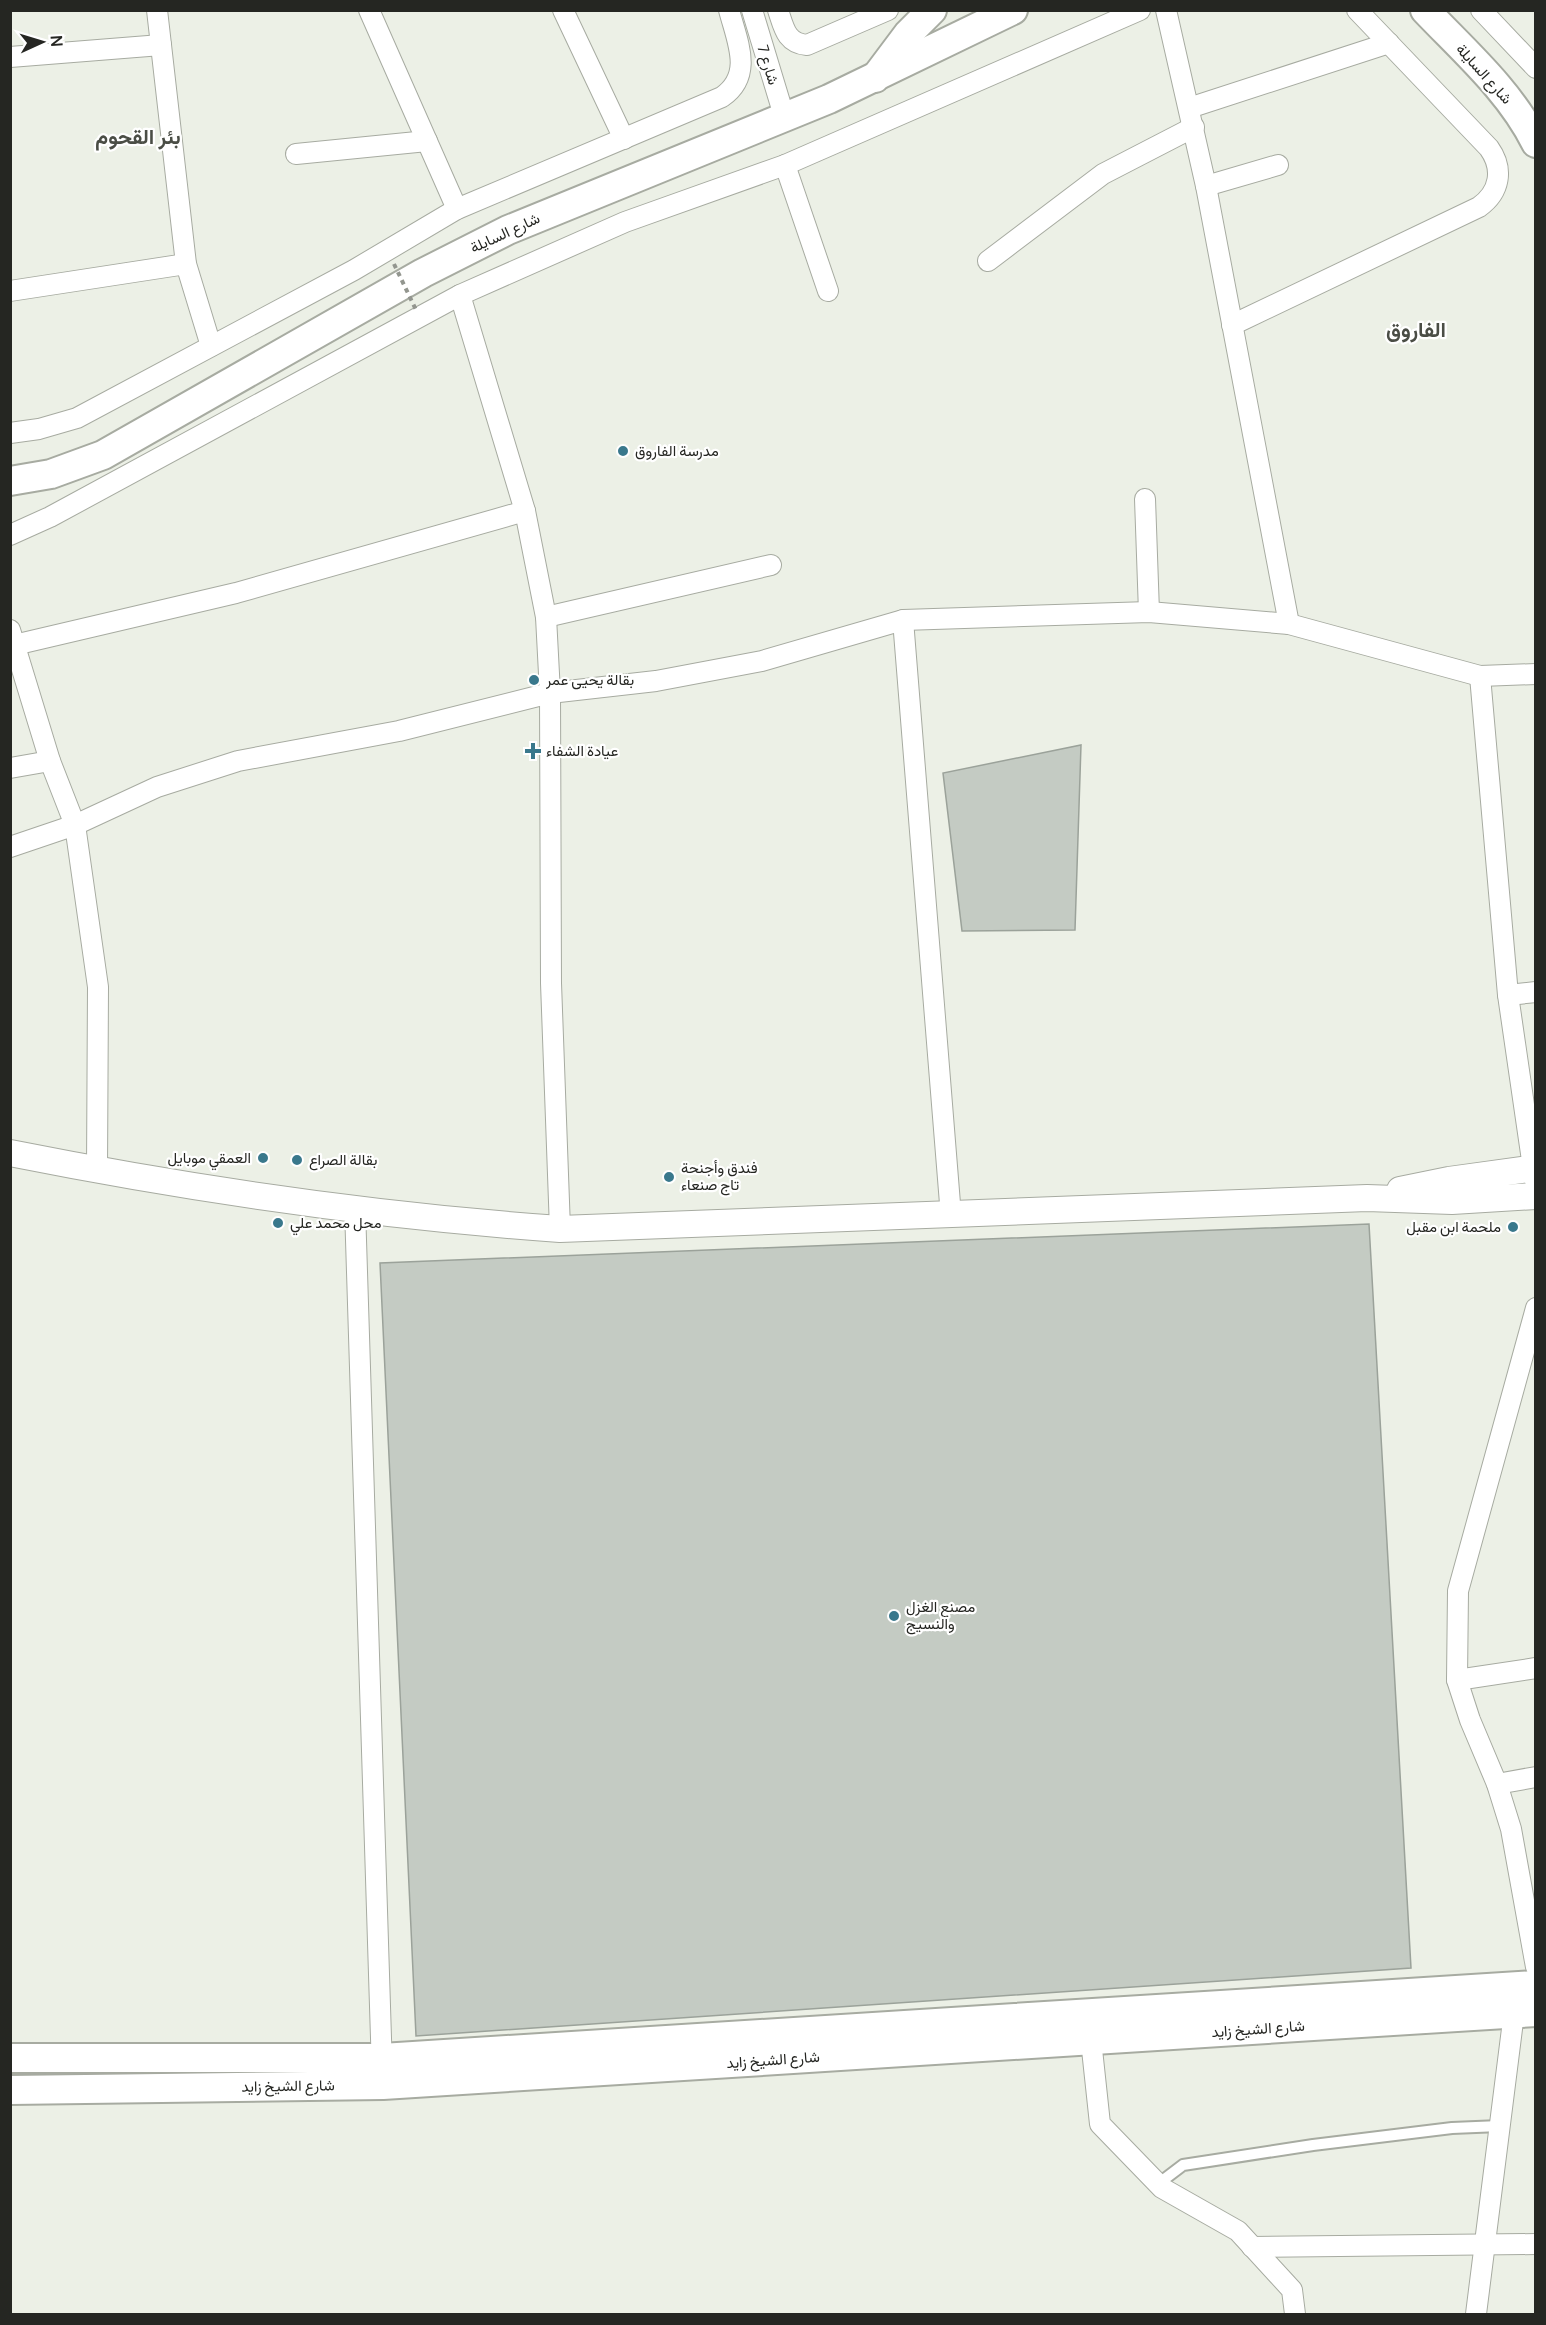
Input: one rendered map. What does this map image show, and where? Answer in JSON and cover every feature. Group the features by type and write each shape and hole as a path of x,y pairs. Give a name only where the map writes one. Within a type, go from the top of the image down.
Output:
{"main road":[{"path":"874,79 908,34 932,10"},
{"name":"شارع السايلة","path":"10,481 51,474 103,455 423,273 508,230 785,119 874,79 1013,10"},
{"name":"شارع السايلة","path":"1425,10 1497,84 1514,106 1536,143"},
{"path":"10,2058 382,2071 1536,1985"},
{"name":"شارع الشيخ زايد","path":"10,2090 1091,2040 1525,2013"}],"street":[{"path":"157,10 186,264 210,346"},
{"path":"369,10 457,209"},
{"path":"563,10 624,139"},
{"path":"10,433 39,429 77,418 354,270 457,209 722,97 736,83 742,64 729,10"},
{"name":"شارع 7","path":"752,10 785,119"},
{"path":"778,10 786,34 799,44 807,45 888,10"},
{"path":"10,535 460,295 625,222 785,165 1140,10"},
{"path":"1166,10 1206,186 1288,624"},
{"path":"1232,325 1479,207 1494,193 1499,174 1494,156 1357,10"},
{"path":"1481,10 1536,68"},
{"path":"1190,108 1389,43"},
{"path":"10,57 161,45"},
{"path":"988,261 1103,174 1194,127"},
{"path":"296,154 427,141"},
{"path":"785,165 828,291"},
{"path":"1206,186 1278,165"},
{"path":"10,291 186,264"},
{"path":"460,295 525,511 546,617 550,693 551,983 560,1229"},
{"path":"1145,499 1149,612"},
{"path":"97,1170 98,987 75,825 50,761 12,641 236,593 525,511"},
{"path":"546,617 771,565"},
{"path":"10,847 75,825 158,787 238,761 399,731 550,693 656,681 762,661 903,620 1149,612 1288,624 1480,676 1536,674"},
{"path":"903,620 951,1216"},
{"path":"1366,1198 1449,1180 1535,1174 1508,995 1480,676"},
{"path":"10,768 50,761"},
{"path":"1508,995 1536,992"},
{"path":"10,1153 97,1170 355,1208 459,1222 560,1229 951,1216 1366,1198 1452,1201 1536,1196"},
{"path":"355,1208 382,2071"},
{"path":"1536,1308 1529,1364 1458,1591 1457,1680 1497,1784 1511,1829 1536,1966"},
{"path":"1457,1680 1536,1668"},
{"path":"1497,1784 1536,1777"},
{"path":"1476,2314 1500,2126 1525,2013"},
{"path":"1091,2040 1100,2124 1158,2184 1238,2231 1292,2290 1295,2314"},
{"path":"1252,2247 1536,2244"}],"lane":[{"path":"1158,2184 1183,2166 1193,2164 1313,2145 1452,2128 1500,2126"}],"path":[{"path":"394,264 417,312"}],"building":[{"path":"1081,745 1075,930 962,931 943,773"},
{"name":"مصنع الغزل والنسيج","path":"1369,1224 1411,1968 416,2036 380,1263"}],"place":[{"name":"مدرسة الفاروق","path":"623,451"},
{"name":"بقالة يحيى عمر","path":"534,680"},
{"name":"عيادة الشفاء","path":"533,751"},
{"name":"العمقي موبايل","path":"263,1158"},
{"name":"بقالة الصراع","path":"297,1160"},
{"name":"فندق وأجنحة تاج صنعاء","path":"669,1177"},
{"name":"محل محمد علي","path":"278,1223"},
{"name":"ملحمة ابن مقبل","path":"1513,1227"},
{"name":"مصنع الغزل والنسيج","path":"894,1616"}],"district":[{"name":"بئر القحوم","path":"138,137"},
{"name":"الفاروق","path":"1416,330"}]}
